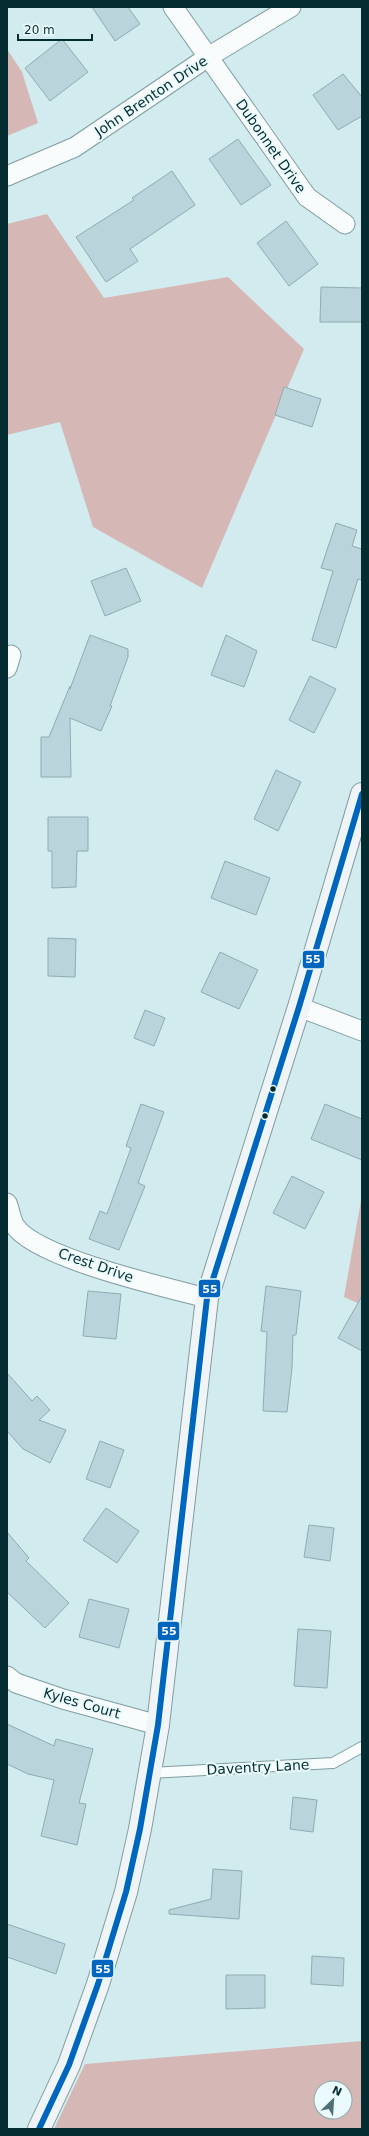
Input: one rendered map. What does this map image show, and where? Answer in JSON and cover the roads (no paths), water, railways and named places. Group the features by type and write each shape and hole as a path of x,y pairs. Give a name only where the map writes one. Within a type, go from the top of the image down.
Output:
{"main road":[{"path":"39,2129 69,2065 98,1984 126,1892 140,1829 158,1725 208,1298 299,1007 362,794"}],"street":[{"name":"Dubonnet Drive","path":"174,7 307,197 345,224"},
{"name":"John Brenton Drive","path":"7,176 75,147 208,57 291,7"},
{"path":"299,1007 362,1031"},
{"name":"Crest Drive","path":"7,1203 16,1226 37,1244 117,1275 208,1298"},
{"name":"Kyles Court","path":"7,1676 16,1683 63,1699 158,1725"}],"lane":[{"name":"Daventry Lane","path":"150,1773 333,1763 362,1747"}]}
